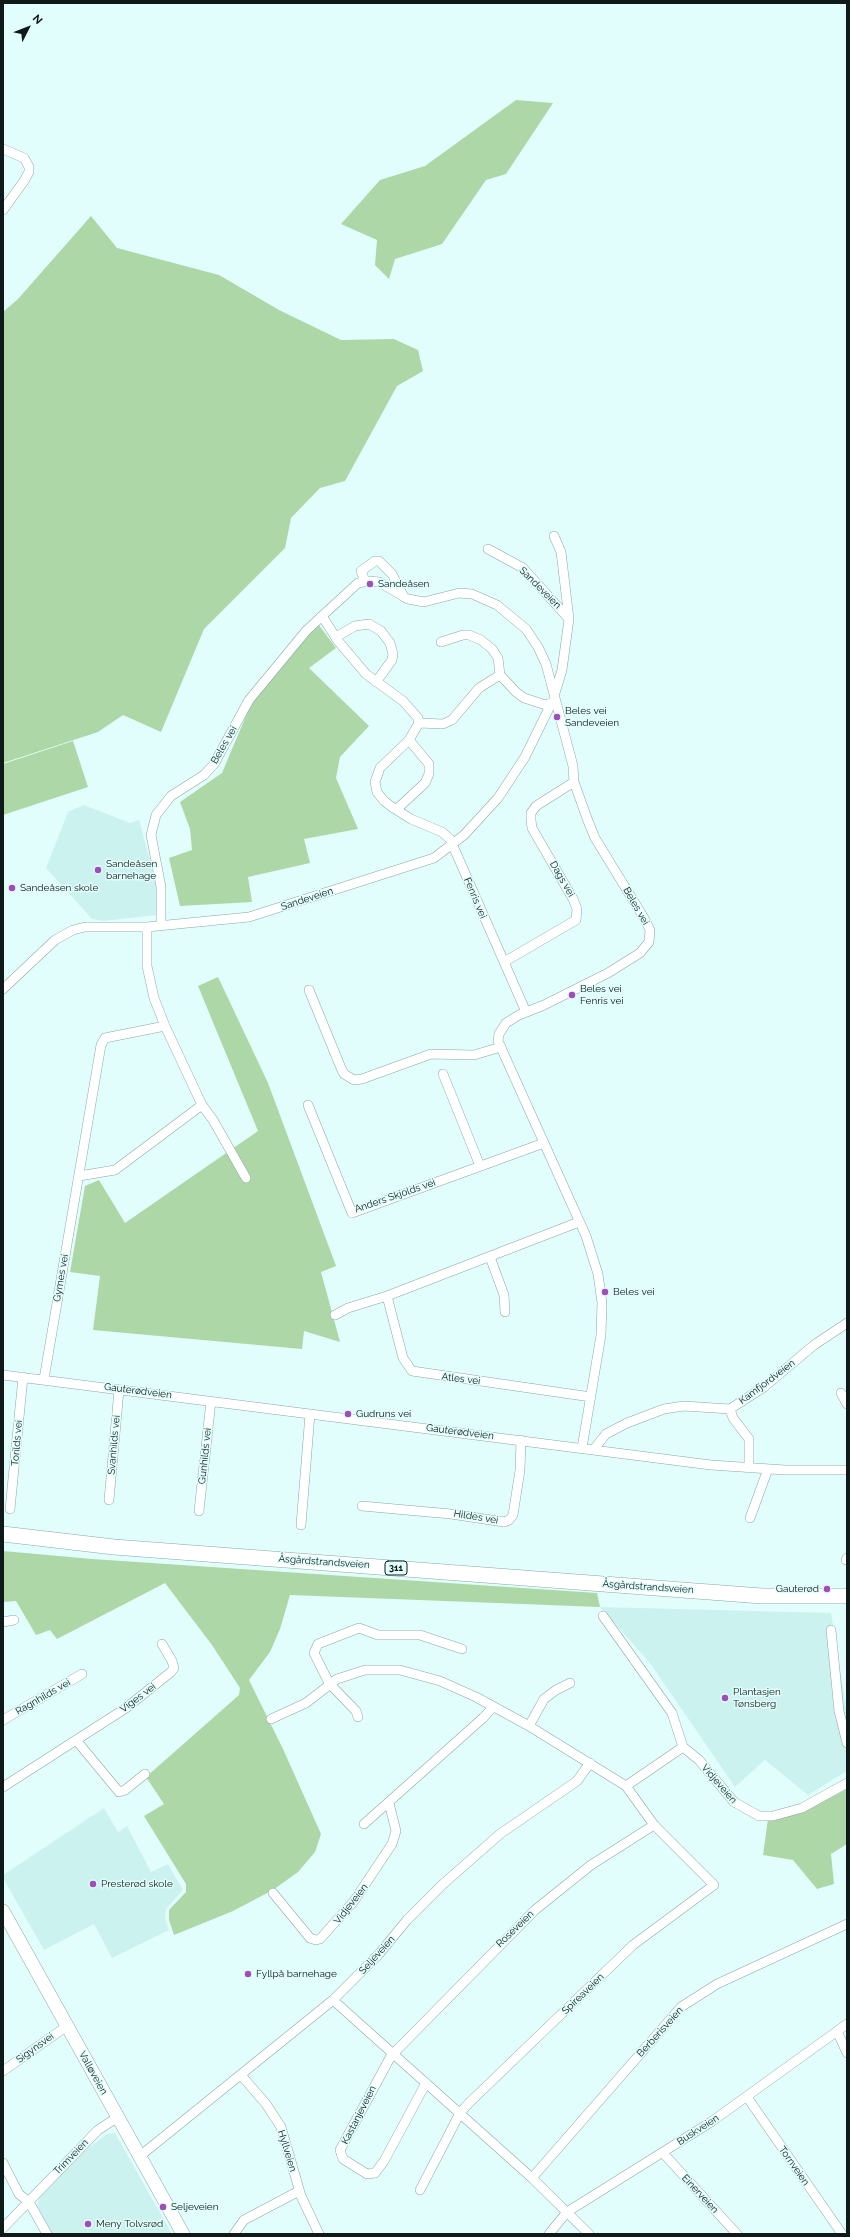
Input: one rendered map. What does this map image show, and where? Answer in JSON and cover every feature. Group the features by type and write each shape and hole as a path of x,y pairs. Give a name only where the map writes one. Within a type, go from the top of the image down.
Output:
{"main road":[{"name":"Åsgårdstrandsveien","path":"3,1534 114,1547 790,1597 847,1596"},
{"name":"Åsgårdstrandsveien","path":"790,1597 818,1603 847,1604"},
{"name":"Valløveien","path":"3,1911 183,2234"}],"street":[{"path":"3,149 24,158 29,166 24,181 3,210"},
{"name":"Sandeveien","path":"3,989 49,945 64,934 85,927 147,927 160,924 249,917 419,864 434,858 453,845 488,810 507,786 525,757 554,698 562,670 569,619 564,568 561,552 554,536"},
{"name":"Sandeveien","path":"488,549 523,568 569,619"},
{"path":"365,581 361,571 375,561 379,561 392,574 404,597"},
{"name":"Beles vei","path":"160,924 161,888 151,835 156,815 171,796 204,775 214,764 249,700 306,631 324,618 354,586 365,581 379,582 415,602 424,602 459,593 472,594 497,605 520,622 531,636 546,664 573,766 574,782 595,838 644,918 651,936 644,949 629,961 594,980 506,1023 501,1028 498,1041 593,1253 602,1303 601,1335 582,1448"},
{"path":"324,618 354,662 376,682 411,708 418,718 419,723 443,724 452,720 479,688 500,675"},
{"path":"336,637 356,626 369,624 380,631 390,643 393,654 392,660 376,682"},
{"path":"441,642 463,635 469,635 480,640 492,649 498,658 500,675 516,692 524,698 546,705 554,698"},
{"name":"Fenris vei","path":"419,723 409,740 380,768 375,782 379,796 411,819 442,832 453,845 526,1012"},
{"path":"397,809 424,783 429,774 429,764 409,740"},
{"name":"Dags vei","path":"504,962 576,920 577,909 573,899 532,828 531,820 531,813 536,806 574,782"},
{"path":"147,927 147,966 154,998 165,1026 202,1105 246,1178"},
{"path":"309,990 344,1074 354,1080 362,1079 431,1054 474,1055 501,1047"},
{"name":"Gymes vei","path":"44,1379 101,1045 105,1038 116,1034 165,1026"},
{"path":"443,1074 480,1166"},
{"path":"79,1176 115,1170 202,1105"},
{"name":"Anders Skjolds vei","path":"308,1106 352,1214 544,1143"},
{"path":"335,1315 348,1308 386,1296 579,1222"},
{"path":"490,1257 504,1295 505,1312"},
{"name":"Atles vei","path":"386,1296 403,1358 412,1371 591,1397"},
{"name":"Kamfjordveien","path":"594,1449 606,1434 627,1423 664,1409 684,1406 730,1409 764,1387 814,1345 847,1323"},
{"name":"Gauterødveien","path":"3,1374 119,1390 750,1468 847,1470"},
{"name":"Torilds vei","path":"10,1509 23,1377"},
{"name":"Svanhilds vei","path":"109,1500 119,1390"},
{"path":"841,1393 847,1404"},
{"name":"Gunhilds vei","path":"199,1511 211,1401"},
{"path":"730,1409 733,1418 749,1439 750,1468"},
{"path":"301,1525 310,1414"},
{"name":"Hildes vei","path":"362,1506 451,1514 504,1522 510,1520 520,1470 521,1440"},
{"path":"750,1518 768,1469"},
{"path":"603,1616 672,1713 683,1747 626,1786"},
{"path":"3,1622 14,1620"},
{"path":"358,1717 356,1711 329,1683 314,1652 316,1647 334,1636 359,1628 378,1635 420,1635 462,1649"},
{"path":"831,1630 839,1712 847,1743"},
{"name":"Viges vei","path":"3,1787 126,1708 171,1672 174,1668 172,1661 162,1644"},
{"path":"271,1719 306,1702 329,1683 365,1670 400,1670 440,1681 529,1726 626,1786 654,1825"},
{"name":"Ragnhilds vei","path":"3,1720 82,1674"},
{"path":"529,1726 544,1699 556,1690 570,1683"},
{"path":"364,1824 389,1803 493,1707"},
{"path":"76,1740 119,1792 125,1790 145,1774"},
{"name":"Vidjeveien","path":"683,1747 699,1760 734,1802 759,1816 773,1816 802,1808 847,1783"},
{"name":"Seljeveien","path":"140,2156 333,2000 375,1959 407,1920 442,1884 500,1834 577,1780 590,1763"},
{"name":"Vidjeveien","path":"273,1893 310,1938 316,1940 320,1939 354,1901 392,1844 396,1831 389,1803"},
{"name":"Spireaveien","path":"460,2113 633,1945 714,1885 654,1825"},
{"name":"Roseveien","path":"393,2053 540,1905 591,1865 654,1825"},
{"name":"Berberisveien","path":"532,2178 681,2008 717,1984 847,1924"},
{"path":"333,2000 532,2178 589,2234"},
{"name":"Buskveien","path":"549,2234 567,2212 663,2153 747,2097 847,2024"},
{"name":"Sigynsvei","path":"3,2071 67,2026"},
{"path":"837,2031 847,2053"},
{"name":"Kastanjeveien","path":"393,2053 385,2064 340,2150 343,2159 367,2174 375,2173 381,2166 426,2083"},
{"name":"Hyllveien","path":"241,2074 266,2104 281,2127 299,2191 310,2218 319,2234"},
{"name":"Tornveien","path":"747,2097 842,2234"},
{"path":"420,2190 460,2113"},
{"name":"Trimveien","path":"3,2228 98,2130 118,2117"},
{"name":"Einerveien","path":"663,2153 737,2234"},
{"path":"3,2163 19,2194 29,2202 47,2234"},
{"path":"234,2234 244,2220 299,2191"}],"shaded area":[{"path":"84,805 130,823 139,820 156,883 156,915 103,921 92,919 46,868 68,812"},
{"path":"600,1607 831,1613 847,1714 847,1771 808,1795 765,1760 735,1787 650,1663"},
{"name":"Presterød skole","path":"104,1808 118,1832 127,1826 151,1872 168,1864 183,1890 166,1909 165,1918 169,1930 112,1958 94,1924 44,1950 3,1878 3,1875"},
{"path":"115,2133 172,2234 52,2234 37,2206 39,2198 83,2152 107,2134"}],"green space":[{"path":"516,100 553,103 506,174 486,180 442,244 395,259 389,279 375,265 377,240 341,224 380,180 425,166"},
{"path":"91,216 117,248 219,275 279,310 341,340 394,339 418,350 423,371 397,386 345,481 320,488 291,518 285,548 204,629 161,732 123,715 98,732 3,763 3,312 18,299"},
{"path":"318,624 336,648 309,668 369,726 340,757 336,778 358,829 304,839 310,863 248,877 252,902 180,906 169,858 192,850 190,829 180,802 222,773 251,704"},
{"path":"73,741 88,787 3,815 3,764"},
{"path":"218,977 268,1083 336,1266 321,1272 340,1342 304,1331 302,1349 93,1330 100,1276 70,1272 85,1186 99,1180 125,1223 258,1131 198,986"},
{"path":"3,1551 92,1559 597,1593 600,1607 290,1595 280,1629 270,1652 249,1680 283,1749 321,1834 315,1852 298,1872 273,1890 233,1911 174,1935 169,1920 169,1910 186,1892 186,1884 144,1816 164,1804 146,1777 239,1695 240,1688 212,1645 165,1583 57,1639 50,1630 36,1635 16,1601 3,1602"},
{"path":"847,1789 847,1844 831,1854 834,1884 817,1889 793,1860 763,1855 768,1819 813,1806"}],"place":[{"name":"Sandeåsen","path":"370,584"},
{"name":"Beles vei Sandeveien","path":"557,717"},
{"name":"Sandeåsen barnehage","path":"98,870"},
{"name":"Sandeåsen skole","path":"12,888"},
{"name":"Beles vei Fenris vei","path":"572,995"},
{"name":"Beles vei","path":"605,1292"},
{"name":"Gudruns vei","path":"348,1414"},
{"name":"Gauterød","path":"827,1589"},
{"name":"Plantasjen Tønsberg","path":"725,1698"},
{"name":"Presterød skole","path":"93,1884"},
{"name":"Fyllpå barnehage","path":"248,1974"},
{"name":"Seljeveien","path":"163,2207"},
{"name":"Meny Tolvsrød","path":"88,2224"}]}
